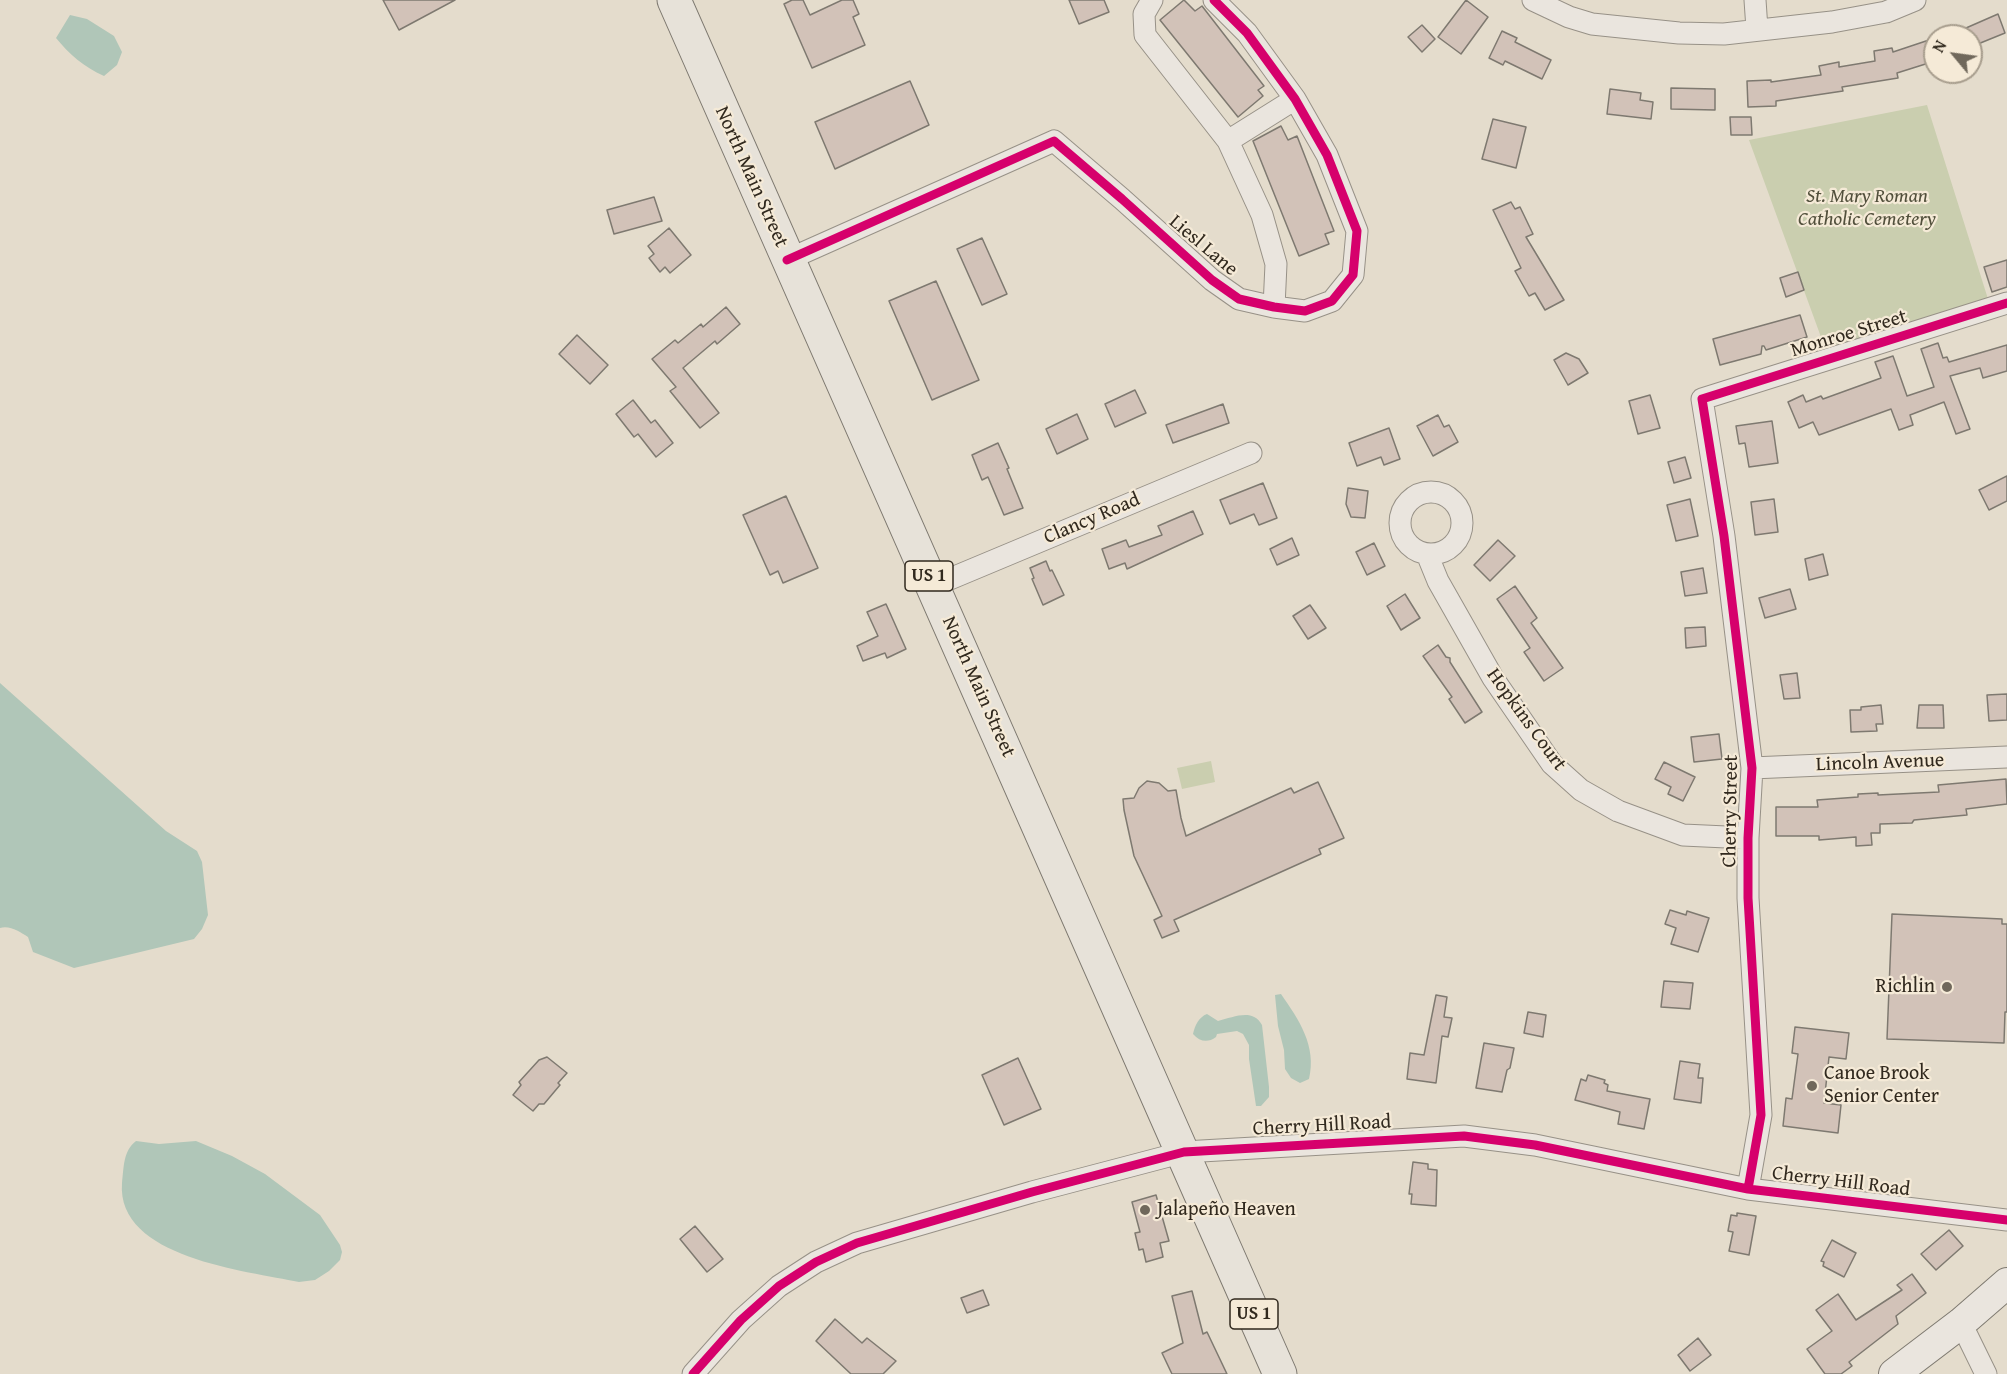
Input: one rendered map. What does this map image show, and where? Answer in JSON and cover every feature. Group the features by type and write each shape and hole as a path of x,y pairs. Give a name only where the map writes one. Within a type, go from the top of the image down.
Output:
{"main road":[{"name":"North Main Street","path":"674,0 1280,1374"},
{"path":"1894,1374 2007,1283"}],"street":[{"path":"1152,0 1144,14 1145,35 1228,141 1262,215 1276,264 1274,308"},
{"name":"Liesl Lane","path":"787,260 1054,141 1212,280 1239,299 1274,308 1305,311 1332,302 1353,275 1357,231 1327,155 1294,99 1247,33 1214,0"},
{"path":"1533,0 1569,17 1592,24 1679,33 1724,34 1853,18 1886,12 1915,0"},
{"path":"1755,0 1757,30"},
{"path":"1228,141 1294,99"},
{"name":"Monroe Street","path":"1702,399 2007,303"},
{"name":"Cherry Street","path":"1702,399 1724,536 1752,768 1748,838 1748,898 1761,1115 1748,1189"},
{"name":"Clancy Road","path":"933,586 1251,453"},
{"name":"Hopkins Court","path":"1426,554 1438,581 1493,678 1552,764 1581,790 1618,811 1683,835 1748,838"},
{"name":"Lincoln Avenue","path":"1752,768 2007,757"},
{"name":"Cherry Hill Road","path":"693,1374 741,1320 780,1286 816,1262 857,1243 1032,1192 1184,1152 1464,1136 1535,1145 1748,1189 2007,1220"},
{"path":"1960,1323 1986,1374"}],"green space":[{"name":"St. Mary Roman Catholic Cemetery","path":"1927,105 1988,299 1825,348 1749,140"},
{"path":"1211,761 1215,782 1182,789 1177,768"}],"shaded area":[{"path":"70,15 87,19 114,36 122,52 117,65 104,76 77,60 56,38"},
{"path":"0,683 166,831 197,851 202,862 208,915 202,929 194,939 74,968 33,952 28,937 18,931 7,927 0,928"},
{"path":"1281,994 1305,1034 1311,1055 1309,1079 1300,1083 1291,1078 1285,1069 1275,995"},
{"path":"1207,1014 1218,1021 1248,1015 1254,1017 1262,1025 1269,1097 1261,1106 1256,1106 1249,1045 1243,1034 1237,1031 1217,1034 1216,1037 1207,1041 1198,1039 1193,1034 1198,1022"},
{"path":"136,1141 159,1144 196,1141 232,1156 265,1174 320,1215 340,1245 342,1252 340,1260 315,1280 299,1282 219,1266 162,1244 140,1229 126,1208 122,1183 124,1165 126,1154"}],"building":[{"path":"383,0 455,0 399,30"},
{"path":"792,0 803,0 810,15 842,0 853,0 859,14 853,17 865,45 812,68 784,4"},
{"path":"1069,0 1104,0 1109,12 1079,24"},
{"path":"1184,0 1195,11 1202,6 1264,86 1258,90 1263,96 1238,117 1160,20"},
{"path":"1466,0 1488,17 1461,54 1438,37"},
{"path":"1998,14 2005,33 1983,42 1983,24 1975,24"},
{"path":"1422,25 1435,39 1422,52 1408,37"},
{"path":"1502,31 1517,38 1515,42 1551,60 1542,79 1505,61 1503,65 1489,58"},
{"path":"1923,42 1923,65 1897,73 1898,78 1842,87 1843,91 1776,101 1776,106 1748,107 1747,81 1771,80 1771,82 1821,75 1819,66 1839,62 1839,67 1875,61 1874,51 1892,48 1893,52"},
{"path":"910,81 929,125 835,169 815,122"},
{"path":"1671,88 1715,89 1715,110 1671,109"},
{"path":"1610,89 1641,93 1640,100 1653,102 1651,119 1607,114"},
{"path":"1730,117 1751,117 1752,135 1731,135"},
{"path":"1493,119 1526,127 1516,168 1482,159"},
{"path":"1281,126 1288,140 1297,136 1334,231 1325,234 1329,244 1299,256 1253,141"},
{"path":"654,197 662,221 614,234 607,210"},
{"path":"1511,202 1515,209 1520,207 1533,234 1526,237 1564,300 1545,310 1535,293 1529,296 1515,271 1521,268 1493,210"},
{"path":"669,228 691,255 670,273 665,267 660,272 649,258 654,254 648,246"},
{"path":"982,238 1007,294 982,305 957,249"},
{"path":"2007,260 2007,287 1992,292 1984,267"},
{"path":"1798,272 1804,290 1786,297 1780,278"},
{"path":"936,281 979,380 932,400 889,301"},
{"path":"726,307 740,324 717,344 715,341 683,368 719,413 700,428 670,391 676,387 652,359 675,340 678,343 701,324 703,327"},
{"path":"1800,315 1807,337 1766,350 1762,346 1761,354 1720,365 1713,339"},
{"path":"577,335 608,365 590,384 559,354"},
{"path":"1938,343 1943,358 1947,357 1949,362 2007,345 2007,371 1983,378 1980,368 1950,376 1970,429 1956,434 1944,402 1910,415 1913,425 1899,430 1891,409 1819,435 1813,422 1799,428 1788,402 1803,395 1806,402 1821,396 1823,399 1881,378 1875,362 1893,356 1907,396 1934,387 1921,349"},
{"path":"1566,353 1579,359 1588,373 1568,385 1554,360"},
{"path":"1135,390 1146,413 1115,427 1105,404"},
{"path":"1650,395 1660,428 1638,434 1629,401"},
{"path":"633,400 651,423 655,420 673,443 656,457 638,434 634,437 616,414"},
{"path":"1223,404 1229,423 1173,443 1166,425"},
{"path":"1077,414 1088,439 1057,454 1046,429"},
{"path":"1438,415 1444,427 1449,425 1458,442 1433,456 1417,426"},
{"path":"1772,421 1778,463 1749,467 1745,443 1739,444 1736,426"},
{"path":"1389,428 1400,459 1384,465 1381,457 1357,466 1349,443"},
{"path":"998,443 1023,508 1004,515 988,477 982,480 972,455"},
{"path":"1685,457 1691,478 1674,483 1668,462"},
{"path":"2007,476 2007,501 1989,510 1979,490"},
{"path":"1263,483 1277,518 1259,525 1254,514 1230,524 1220,500"},
{"path":"1348,488 1368,491 1365,518 1351,517 1346,504"},
{"path":"786,496 818,568 783,583 778,571 770,575 743,515"},
{"path":"1690,499 1698,536 1676,541 1667,505"},
{"path":"1774,499 1778,532 1755,535 1751,502"},
{"path":"1193,511 1203,534 1127,569 1125,563 1109,569 1102,549 1126,540 1129,547 1162,535 1158,526"},
{"path":"1292,538 1299,555 1277,565 1270,549"},
{"path":"1498,540 1515,556 1490,581 1474,565"},
{"path":"1374,543 1385,566 1367,575 1356,552"},
{"path":"1823,554 1828,575 1809,580 1805,559"},
{"path":"1046,561 1064,595 1043,605 1030,568"},
{"path":"1703,568 1707,593 1685,596 1681,572"},
{"path":"1515,586 1537,618 1531,623 1563,668 1544,681 1524,652 1530,648 1497,599"},
{"path":"1790,589 1796,609 1765,618 1759,598"},
{"path":"1405,594 1420,618 1401,630 1387,606"},
{"path":"886,604 906,649 887,658 885,653 863,661 857,646 878,636 867,612"},
{"path":"1310,605 1326,628 1308,639 1293,616"},
{"path":"1705,627 1706,646 1686,648 1685,628"},
{"path":"1438,645 1446,657 1450,658 1450,662 1482,712 1465,723 1449,699 1452,697 1423,656"},
{"path":"1797,673 1800,698 1784,699 1780,675"},
{"path":"2007,694 2007,720 1989,721 1987,695"},
{"path":"1881,705 1883,724 1876,724 1877,731 1851,732 1850,710"},
{"path":"1919,705 1943,705 1944,728 1917,728"},
{"path":"1719,734 1722,759 1694,762 1691,737"},
{"path":"1664,762 1695,777 1683,801 1668,794 1671,787 1655,779"},
{"path":"2006,779 2007,804 1966,809 1967,815 1914,820 1912,823 1880,824 1880,833 1871,833 1872,845 1856,846 1856,837 1819,840 1819,836 1776,836 1776,807 1818,807 1817,800 1858,797 1858,794 1939,792 1938,785"},
{"path":"1147,781 1159,783 1168,791 1176,790 1186,836 1291,788 1294,793 1318,782 1344,838 1319,849 1321,854 1174,920 1179,931 1162,938 1154,920 1162,916 1134,856 1124,810 1123,799 1134,798 1139,788"},
{"path":"1670,910 1686,915 1687,911 1709,918 1698,952 1671,944 1676,928 1665,924"},
{"path":"1892,914 2002,919 2002,924 2007,924 2007,1012 2005,1012 2004,1043 1887,1039"},
{"path":"1664,981 1693,983 1690,1009 1661,1007"},
{"path":"1436,995 1447,997 1444,1017 1452,1018 1448,1037 1442,1036 1436,1083 1407,1079 1410,1053 1424,1055"},
{"path":"1528,1012 1546,1015 1543,1037 1524,1033"},
{"path":"1795,1027 1849,1033 1846,1059 1829,1057 1824,1103 1841,1105 1838,1133 1783,1126 1786,1098 1792,1099 1798,1054 1792,1053"},
{"path":"1484,1043 1514,1048 1502,1092 1476,1088"},
{"path":"547,1057 567,1073 544,1104 539,1104 533,1111 513,1095 521,1085 519,1082 539,1060"},
{"path":"1018,1058 1041,1109 1004,1125 982,1075"},
{"path":"1680,1061 1700,1064 1698,1078 1703,1078 1701,1103 1674,1099"},
{"path":"1588,1075 1605,1080 1604,1083 1608,1085 1607,1091 1650,1099 1644,1129 1618,1124 1620,1112 1575,1100 1581,1079 1586,1081"},
{"path":"1413,1162 1428,1164 1428,1169 1437,1170 1436,1206 1411,1204 1412,1194 1409,1194"},
{"path":"1156,1195 1169,1241 1160,1243 1163,1257 1146,1262 1143,1249 1139,1250 1135,1233 1140,1232 1132,1202"},
{"path":"1737,1213 1756,1216 1749,1255 1729,1251 1733,1232 1728,1231 1731,1215 1737,1216"},
{"path":"695,1226 723,1259 707,1272 680,1239"},
{"path":"1949,1230 1963,1246 1936,1270 1921,1254"},
{"path":"1832,1240 1856,1253 1844,1277 1823,1266 1824,1262 1821,1261"},
{"path":"1912,1274 1926,1293 1896,1316 1898,1324 1849,1362 1852,1366 1841,1374 1825,1374 1807,1349 1832,1331 1816,1310 1838,1294 1856,1320 1902,1290 1897,1285"},
{"path":"983,1290 989,1305 967,1313 961,1298"},
{"path":"1192,1291 1203,1334 1207,1332 1227,1374 1172,1374 1162,1353 1183,1343 1172,1296"},
{"path":"835,1319 862,1343 867,1338 896,1361 883,1374 851,1374 816,1341"},
{"path":"1698,1338 1711,1355 1690,1371 1678,1355"}],"cycle path":[{"path":"787,260 1054,141 1212,280 1239,299 1305,311 1332,301 1353,275 1357,231 1327,155 1295,99 1247,33 1214,0"},
{"path":"1748,1189 1761,1115 1748,898 1748,838 1752,768 1724,536 1702,399 2007,303"},
{"path":"693,1374 741,1320 779,1286 816,1262 857,1243 1032,1192 1184,1152 1464,1136 1535,1145 1748,1189 2007,1220"}],"place":[{"name":"Richlin","path":"1947,987"},
{"name":"Canoe Brook Senior Center","path":"1812,1086"},
{"name":"Jalapeño Heaven","path":"1145,1210"}]}
